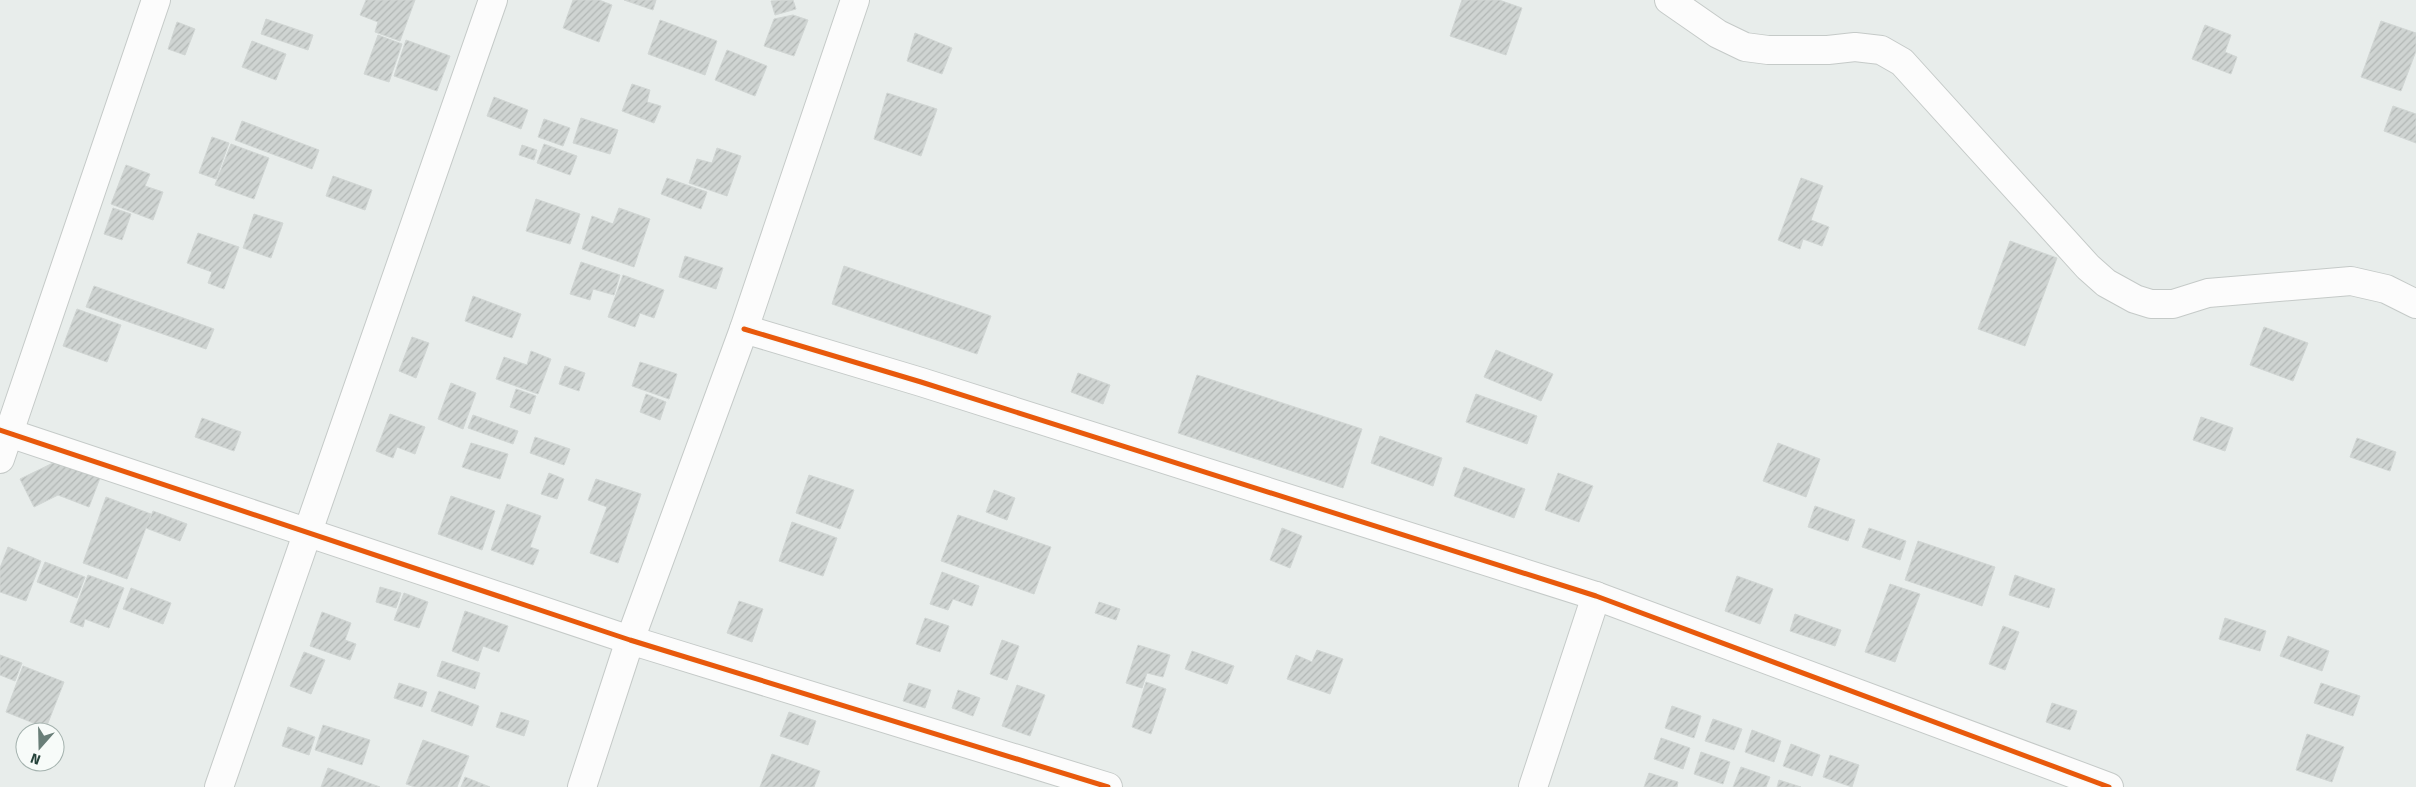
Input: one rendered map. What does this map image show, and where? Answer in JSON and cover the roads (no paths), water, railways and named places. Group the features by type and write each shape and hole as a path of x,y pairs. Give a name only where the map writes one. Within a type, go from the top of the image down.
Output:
{"street":[{"path":"0,458 4,431 156,0"},
{"path":"219,787 493,0"},
{"path":"582,787 630,640 744,329 854,0"},
{"path":"1669,0 1718,34 1745,46 1768,50 1828,50 1855,47 1881,50 1902,62 2088,267 2106,282 2135,299 2150,304 2173,304 2208,294 2351,280 2386,289 2416,304"},
{"path":"744,329 921,382 1596,596 2109,787"},
{"path":"4,431 630,640 1108,787"},
{"path":"1533,787 1596,596"}]}
